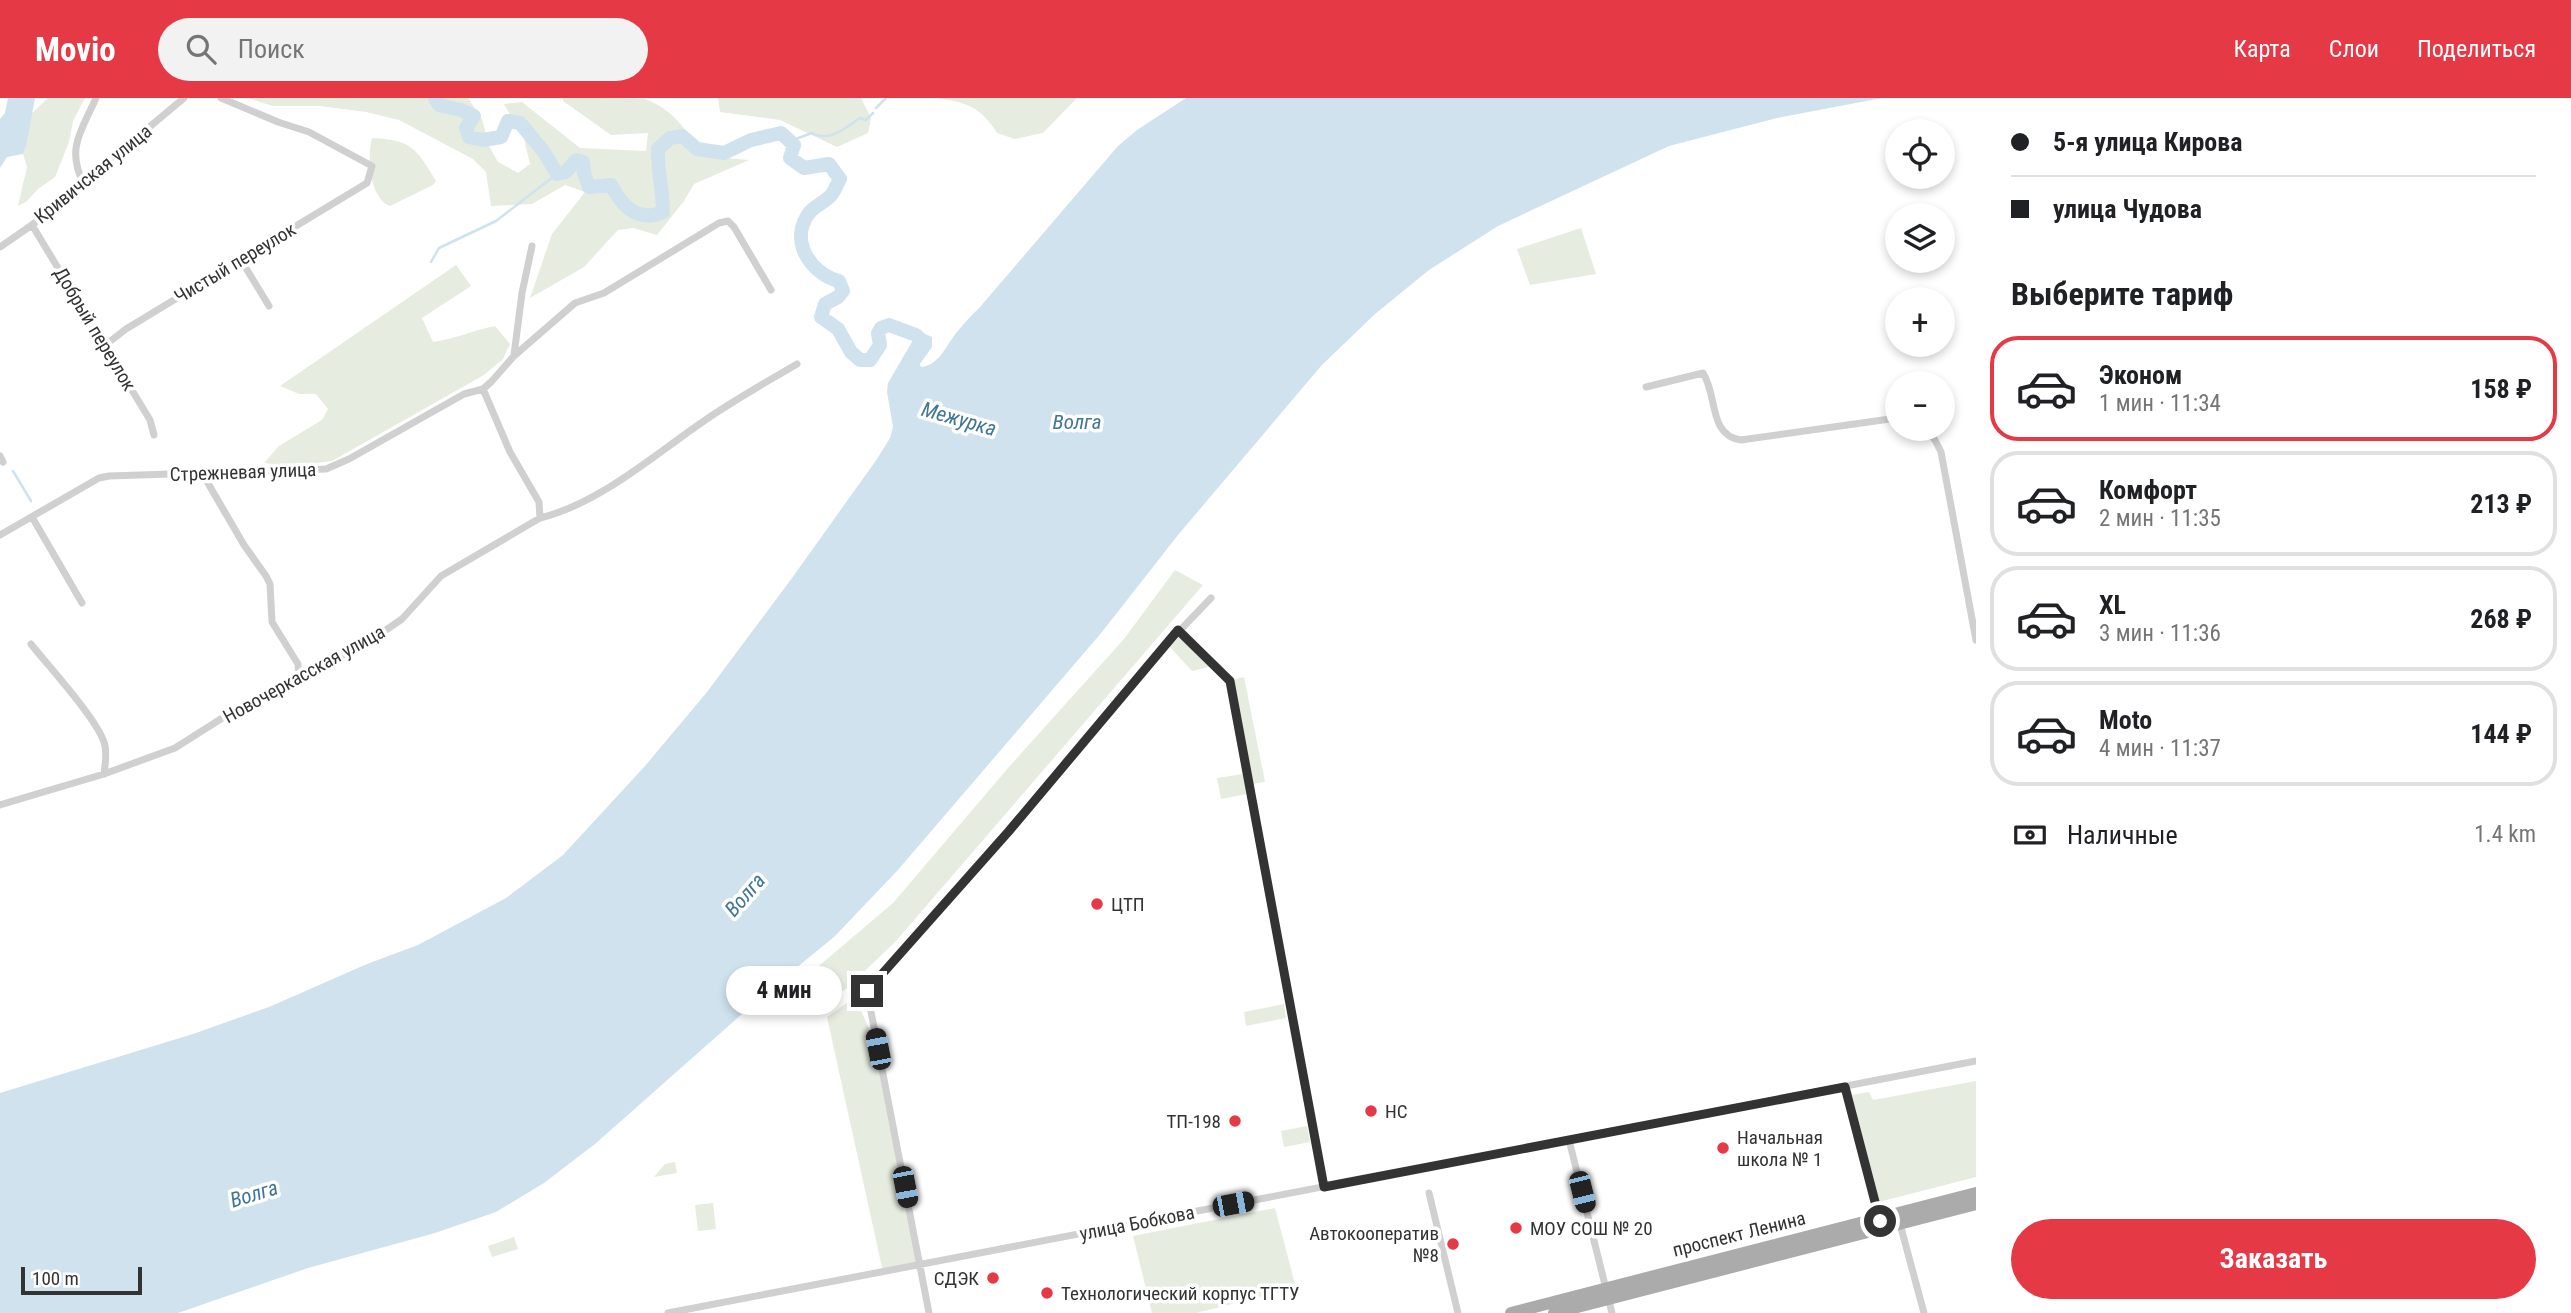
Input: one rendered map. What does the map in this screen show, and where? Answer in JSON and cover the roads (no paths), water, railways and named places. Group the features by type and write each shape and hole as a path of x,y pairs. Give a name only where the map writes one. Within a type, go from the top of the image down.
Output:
{"main road":[{"name":"проспект Ленина","path":"1511,1313 1607,1294 1873,1231 1901,1218 1976,1193"},
{"name":"проспект Ленина","path":"1554,1313 1607,1294 1880,1218 1901,1218 1976,1204"},
{"path":"1873,1231 1880,1218"}],"street":[{"path":"83,183 75,167 77,140 96,98"},
{"name":"Кривичская улица","path":"0,247 32,225 184,98"},
{"name":"Чистый переулок","path":"104,346 126,329 368,183 372,166 309,132 221,98"},
{"path":"540,517 539,502 510,452 483,388 514,356 575,303 604,293 711,228 728,222 734,227 771,290"},
{"name":"Добрый переулок","path":"32,225 150,420 154,435"},
{"path":"514,356 522,293 532,246"},
{"path":"241,260 269,306"},
{"name":"Новочеркасская улица","path":"0,805 104,774 175,748 235,710 367,643 402,619 441,576 540,517 555,514 601,490 703,421 797,364"},
{"path":"1646,387 1703,373 1709,382 1718,423 1731,439 1741,440 1885,420"},
{"name":"Стрежневая улица","path":"0,535 99,478 326,469 349,459 464,394 483,388"},
{"path":"1936,441 1941,452 1976,640"},
{"path":"202,473 270,584 270,614 298,664 299,678"},
{"path":"32,517 82,603"},
{"path":"929,1313 867,991 1009,831 1178,630 1212,598"},
{"path":"1178,630 1230,681 1324,1187"},
{"path":"31,644 102,735 106,752 104,774"},
{"name":"улица Бобкова","path":"668,1313 1976,1062"},
{"path":"1845,1087 1880,1218"},
{"path":"1569,1140 1612,1313"},
{"path":"1429,1193 1458,1313"},
{"path":"1901,1218 1924,1313"}],"water":[{"path":"8,98 35,98 23,154 7,157 0,168 0,119 5,113"},
{"name":"Волга","path":"1186,98 1882,98 1777,118 1669,146 1498,226 1429,270 1375,314 1321,366 1178,535 1102,632 897,871 834,937 768,991 595,1144 544,1183 496,1212 435,1233 308,1268 178,1313 0,1313 0,1093 193,1034 269,1007 418,945 506,898 563,855 645,766 707,692 877,459 890,438 893,427 888,383 916,335 923,333 932,337 932,347 920,364 921,367 933,363 962,325 1118,146 1137,130"}],"waterway":[{"name":"Межурка","path":"435,98 439,105 474,116 466,128 469,137 483,140 501,137 508,121 520,123 544,152 557,174 566,172 576,160 583,162 589,187 611,185 626,206 638,214 646,215 663,212 658,149 670,138 682,136 697,149 724,153 751,140 781,133 794,145 790,158 804,168 829,164 840,179 830,197 810,212 801,233 805,254 811,263 819,271 839,281 843,291 825,304 821,317 838,329 851,352 860,360 870,360 880,345 878,333 881,328 889,325 916,335 920,339 918,350"},
{"path":"876,108 886,98"},
{"path":"790,141 812,133 818,136 831,135 860,118 866,120 873,113"},
{"path":"431,262 439,248 496,221 557,174"},
{"path":"13,471 31,501"}],"place":[{"name":"ЦТП","path":"1097,904"},
{"name":"НС","path":"1371,1111"},
{"name":"ТП-198","path":"1235,1121"},
{"name":"Начальная школа № 1","path":"1723,1148"},
{"name":"МОУ СОШ № 20","path":"1516,1228"},
{"name":"Автокооператив №8","path":"1453,1244"},
{"name":"СДЭК","path":"993,1278"},
{"name":"Технологический корпус ТГТУ","path":"1047,1293"}]}
